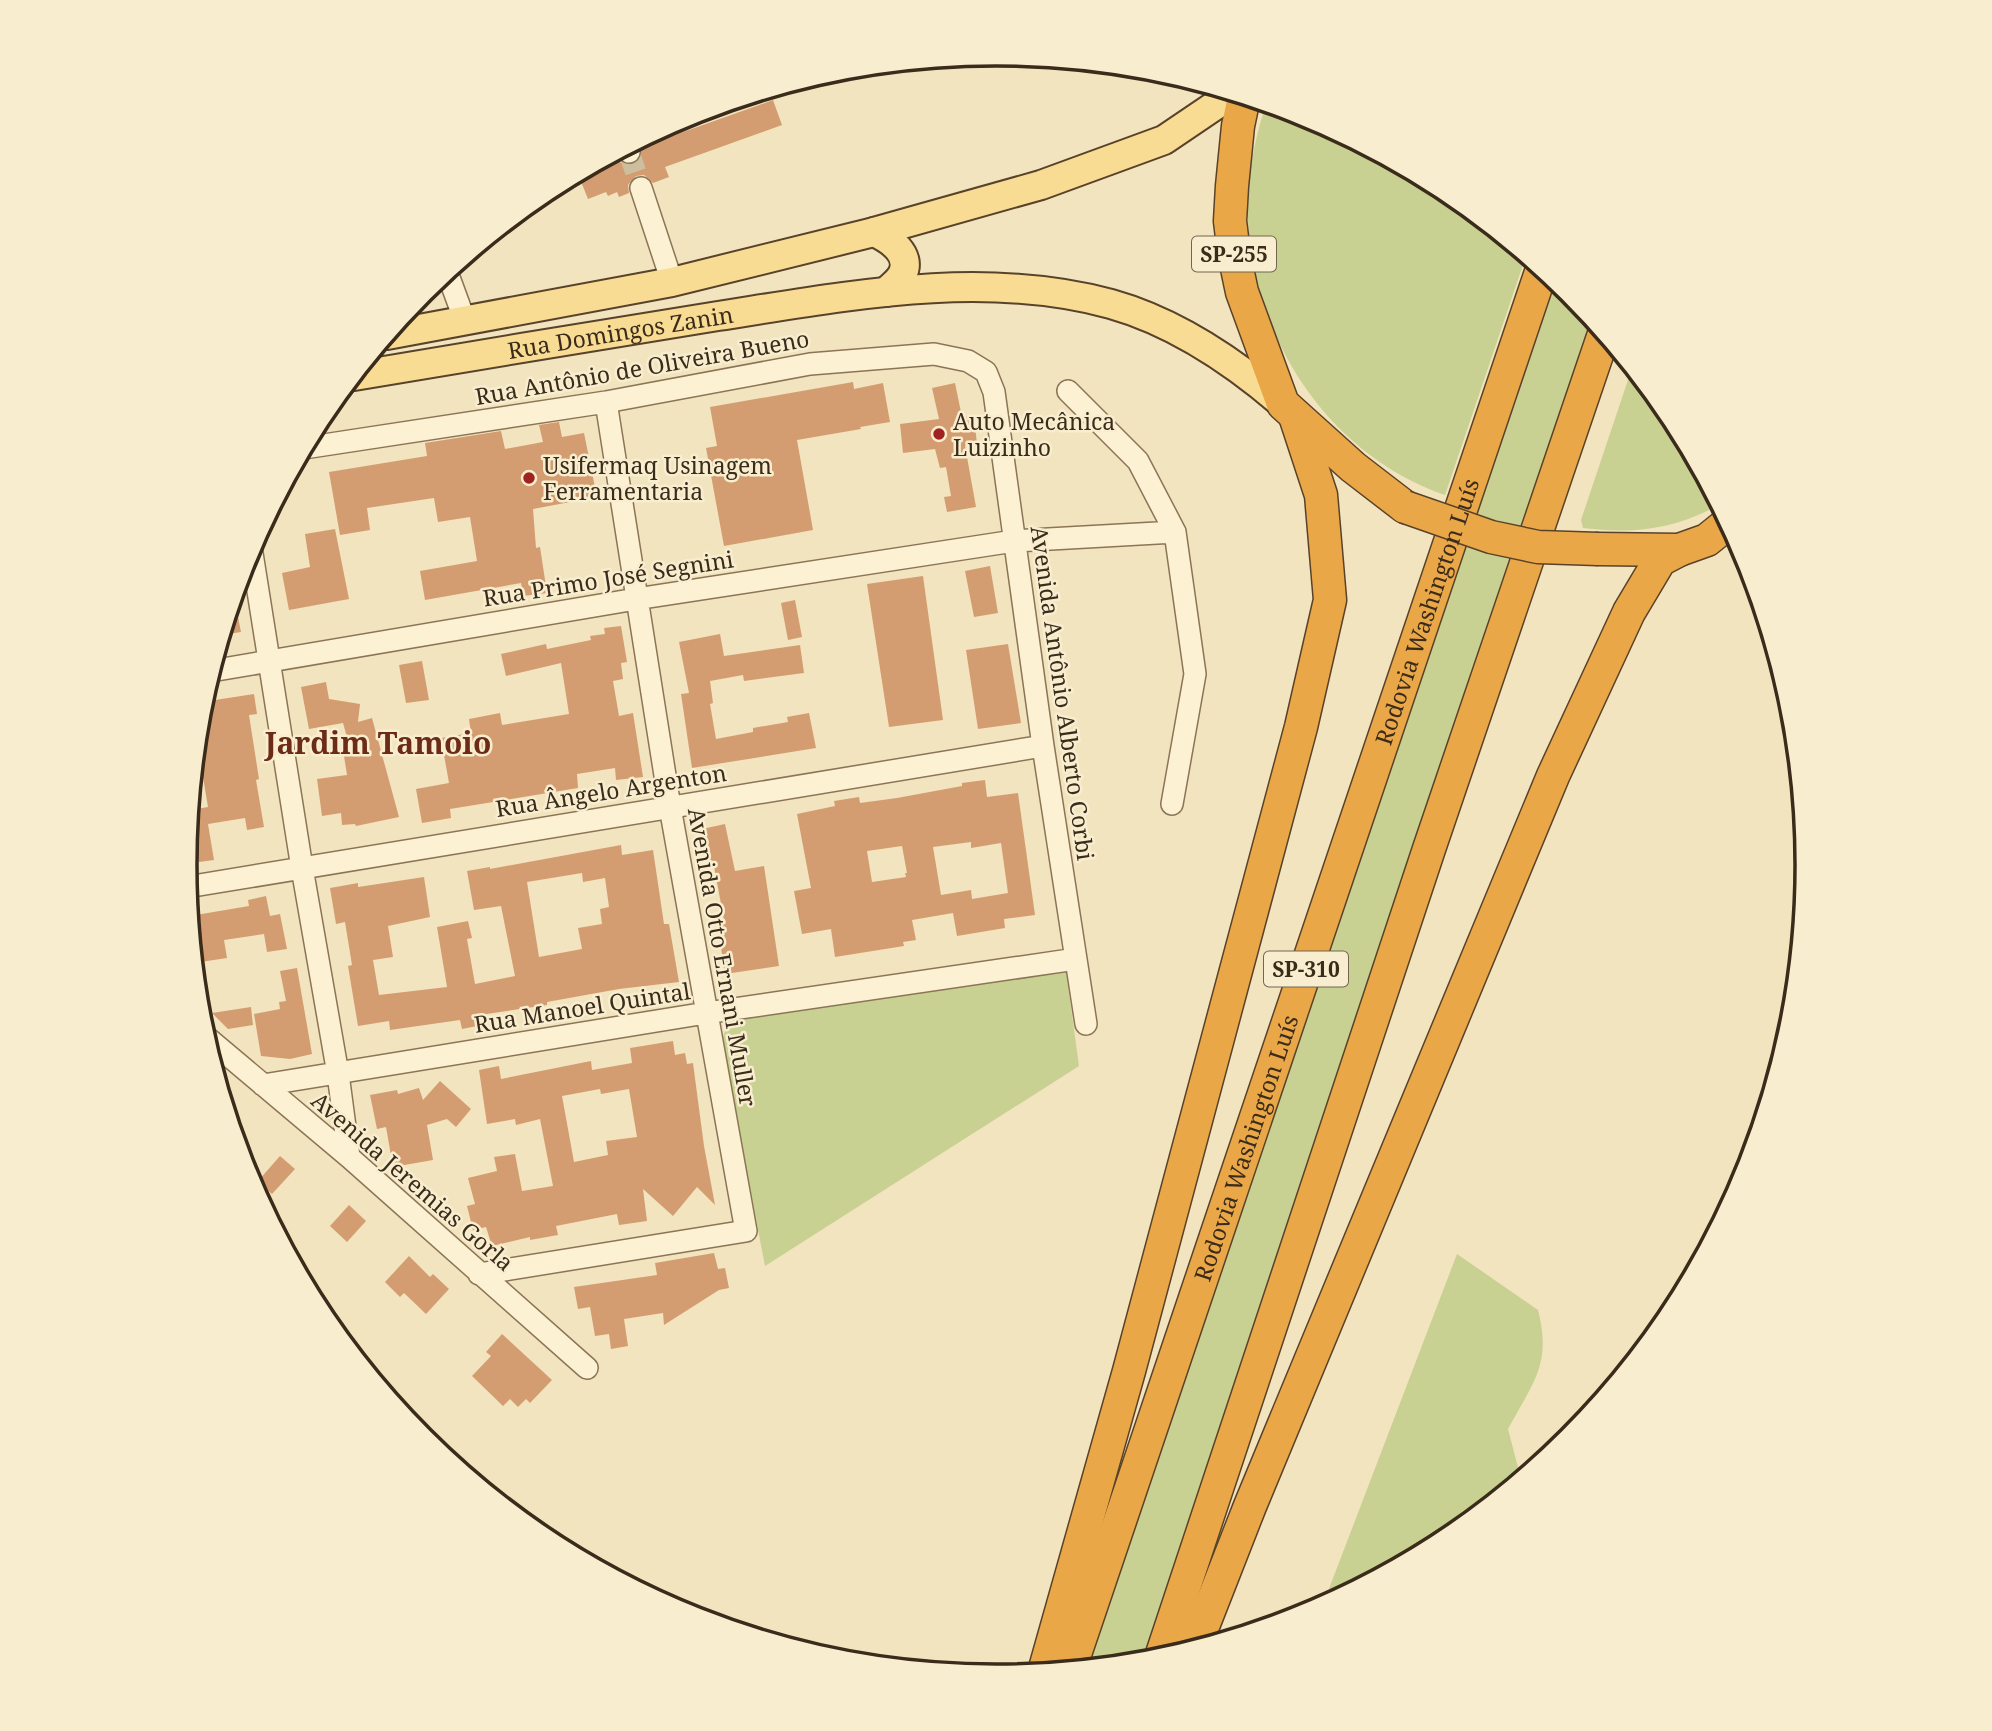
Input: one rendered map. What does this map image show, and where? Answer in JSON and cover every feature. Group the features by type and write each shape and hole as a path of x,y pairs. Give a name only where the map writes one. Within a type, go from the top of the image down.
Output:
{"highway":[{"name":"SP-255","path":"1242,106 1230,221 1234,254 1242,292 1289,412 1353,467 1405,506 1490,537 1538,547 1598,549 1713,538"},
{"name":"Rodovia Washington Luís","path":"1073,1661 1538,280"},
{"name":"SP-310","path":"1165,1646 1429,849 1601,344"},
{"path":"1047,1663 1129,1371 1294,754 1330,600 1321,495 1289,412"},
{"path":"1198,1638 1250,1506 1553,776 1629,612 1660,560 1713,538"}],"main road":[{"name":"Rua Domingos Zanin","path":"408,326 465,321 672,282 874,232 1041,185 1164,140 1223,100"},
{"path":"874,232 890,239 903,255 902,276 886,292"},
{"name":"Rua Domingos Zanin","path":"366,374 671,323 886,292 990,286 1057,293 1111,304 1158,320 1254,379 1289,412"}],"street":[{"path":"641,188 672,282"},
{"path":"451,282 465,321"},
{"name":"Rua Antônio de Oliveira Bueno","path":"317,446 606,402 810,364 934,354 968,361 986,372"},
{"name":"Avenida Antônio Alberto Corbi","path":"986,372 994,392 1086,1024"},
{"path":"1068,391 1139,461 1175,532 1195,674 1172,804"},
{"name":"Avenida Otto Ernani Muller","path":"479,1274 746,1231 670,807 606,402"},
{"name":"Rua Primo José Segnini","path":"222,669 636,599 1014,541 1175,532"},
{"path":"254,569 338,1074 349,1157"},
{"name":"Rua Ângelo Argenton","path":"198,885 1044,746"},
{"name":"Rua Manoel Quintal","path":"263,1085 706,1013 1076,959"},
{"name":"Avenida Jeremias Gorla","path":"218,1047 349,1157 587,1368"}],"green space":[{"path":"1263,113 1349,149 1440,201 1523,265 1445,495 1403,477 1366,452 1333,422 1305,388 1282,349 1265,308 1253,265 1248,220 1248,191"},
{"path":"1547,288 1592,333 1150,1649 1082,1660"},
{"path":"1629,378 1688,466 1711,509 1669,525 1636,530 1583,528 1581,520"},
{"path":"1066,971 1079,1066 765,1266 722,1044 724,1033 730,1025 736,1020"},
{"path":"1457,1254 1538,1310 1543,1345 1538,1372 1508,1429 1519,1470 1440,1530 1396,1557 1328,1592"}],"building":[{"path":"773,100 782,125 665,167 669,177 653,183 644,175 636,176 628,185 629,193 619,197 617,192 608,196 606,192 588,199 582,183 620,161 633,164 640,160 641,150 667,138"},
{"path":"853,382 854,389 883,383 890,422 797,440 813,530 724,546 706,448 717,446 710,407"},
{"path":"955,383 962,417 974,416 977,444 965,446 976,507 947,512 944,497 951,496 946,467 940,468 935,449 903,453 900,424 939,419 932,388"},
{"path":"559,422 562,437 584,433 597,497 533,509 536,548 540,547 547,593 523,596 521,583 425,600 420,571 477,561 470,517 438,522 434,498 367,508 370,530 340,535 329,472 427,456 425,443 501,431 505,449 543,442 539,425"},
{"path":"335,529 349,599 289,610 282,573 310,567 305,534"},
{"path":"990,566 998,613 974,617 965,571"},
{"path":"923,576 943,720 889,727 867,584"},
{"path":"795,600 802,637 788,640 781,603"},
{"path":"237,614 241,632 232,633"},
{"path":"621,626 627,662 621,663 623,679 613,681 619,716 633,713 643,777 616,780 615,768 577,774 578,788 450,809 451,818 422,823 416,789 449,783 441,738 471,733 469,719 500,713 502,725 569,714 561,663 506,676 501,654 546,644 547,649 591,640 590,636 605,634 604,628"},
{"path":"720,634 724,656 800,645 804,673 744,681 743,675 710,681 713,703 710,704 716,739 753,732 753,728 788,722 787,717 809,713 816,748 692,768 681,694 689,693 679,642"},
{"path":"1008,644 1021,723 978,729 966,650"},
{"path":"422,661 429,700 406,703 399,665"},
{"path":"326,682 329,699 360,704 358,722 372,718 399,817 356,826 342,825 341,813 322,816 317,779 347,775 344,756 352,755 343,723 309,729 301,687"},
{"path":"254,694 257,714 249,715 264,827 247,830 245,818 208,824 214,860 199,862 199,813 199,808 208,807 203,775 214,700"},
{"path":"985,780 987,797 1018,793 1035,915 1004,919 1005,928 957,936 953,913 912,920 916,940 903,942 904,946 835,957 831,929 802,934 794,891 811,888 797,814 835,806 834,801 859,797 860,803 897,798 962,786 962,783","holes":["971,842 971,848 1001,843 1008,893 972,899 971,890 941,895 933,847","902,846 906,877 872,882 867,851"]},
{"path":"725,824 735,871 764,866 779,966 725,974 717,921 724,920 713,861 710,862 702,829"},
{"path":"621,845 622,855 653,850 664,924 669,924 679,982 619,989 547,1002 547,1005 480,1015 482,1025 462,1029 460,1020 390,1030 389,1021 358,1026 348,966 352,965 345,922 336,924 330,888 358,883 358,887 424,877 430,917 388,926 393,957 373,960 379,995 447,987 437,927 468,921 472,938 467,939 475,984 515,976 501,906 474,910 467,871","holes":["582,873 583,882 605,878 609,907 600,909 602,924 578,928 582,949 539,957 527,882"]},
{"path":"266,896 270,916 280,914 287,949 267,952 264,934 224,940 227,958 203,962 199,914 249,906 248,900"},
{"path":"297,968 312,1054 290,1059 261,1056 254,1014 280,1009 279,1002 286,1001 280,971"},
{"path":"251,1007 253,1025 228,1029 212,1013"},
{"path":"673,1041 675,1055 685,1053 687,1064 693,1063 715,1205 697,1187 673,1216 643,1189 647,1221 619,1225 617,1214 556,1226 558,1235 530,1240 530,1237 492,1246 486,1227 473,1230 467,1206 475,1204 468,1178 497,1171 494,1157 515,1154 522,1191 553,1186 540,1119 516,1125 515,1119 487,1124 479,1070 499,1066 501,1079 591,1061 592,1070 632,1063 630,1048","holes":["600,1089 601,1094 629,1089 637,1137 606,1141 608,1155 574,1162 562,1096"]},
{"path":"440,1081 471,1109 456,1127 447,1119 427,1125 433,1160 393,1167 386,1127 377,1129 370,1095 397,1090 398,1094 419,1088 423,1100"},
{"path":"280,1156 295,1169 272,1194 261,1178"},
{"path":"349,1205 366,1221 347,1242 330,1226"},
{"path":"714,1253 718,1269 725,1268 729,1288 719,1290 664,1325 663,1313 624,1319 628,1346 611,1349 609,1334 595,1336 590,1307 578,1309 574,1287 657,1275 655,1263"},
{"path":"409,1256 430,1277 433,1274 449,1289 426,1314 404,1293 400,1297 385,1282"},
{"path":"502,1334 552,1380 530,1403 526,1399 518,1407 510,1399 503,1406 472,1376 491,1356 486,1352"}],"tunnel":[{"path":"630,156 641,188"}],"place":[{"name":"Auto Mecânica Luizinho","path":"939,434"},
{"name":"Usifermaq Usinagem Ferramentaria","path":"529,478"}],"district":[{"name":"Jardim Tamoio","path":"378,742"}]}
